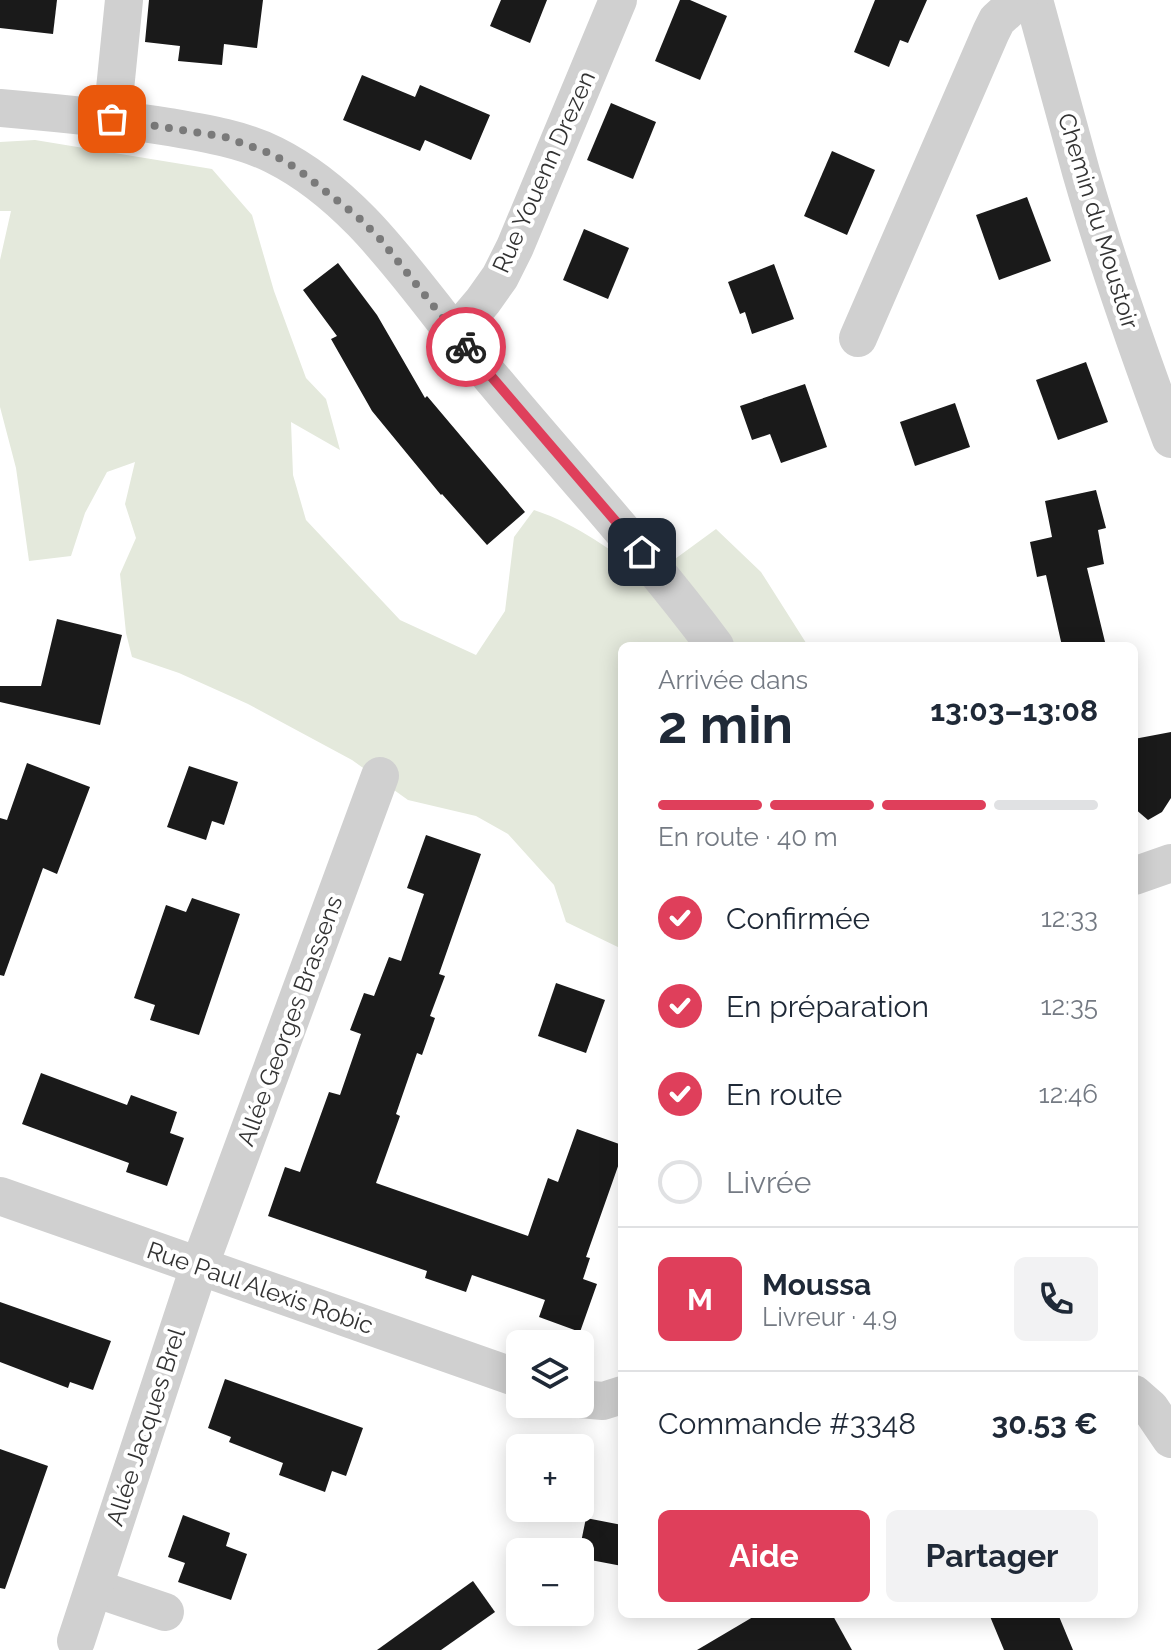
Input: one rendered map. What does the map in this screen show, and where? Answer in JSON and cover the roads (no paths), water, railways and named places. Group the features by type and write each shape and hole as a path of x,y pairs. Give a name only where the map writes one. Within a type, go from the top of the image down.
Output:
{"street":[{"path":"112,119 124,0"},
{"name":"Rue Youenn Drezen","path":"455,334 483,301 505,267 618,0"},
{"path":"858,338 991,32 997,20 1019,0"},
{"name":"Chemin du Moustoir","path":"1034,0 1106,254 1171,439"},
{"path":"0,108 79,114 225,137 272,154 296,168 358,217 381,240 455,334 642,552 712,642"},
{"name":"Allée Georges Brassens","path":"199,1267 380,776"},
{"path":"1138,875 1171,863"},
{"name":"Rue Paul Alexis Robic","path":"0,1196 506,1374"},
{"name":"Allée Jacques Brel","path":"76,1641 199,1267"},
{"path":"594,1400 618,1396"},
{"path":"1152,1399 1171,1439"},
{"path":"94,1588 165,1612"}]}
